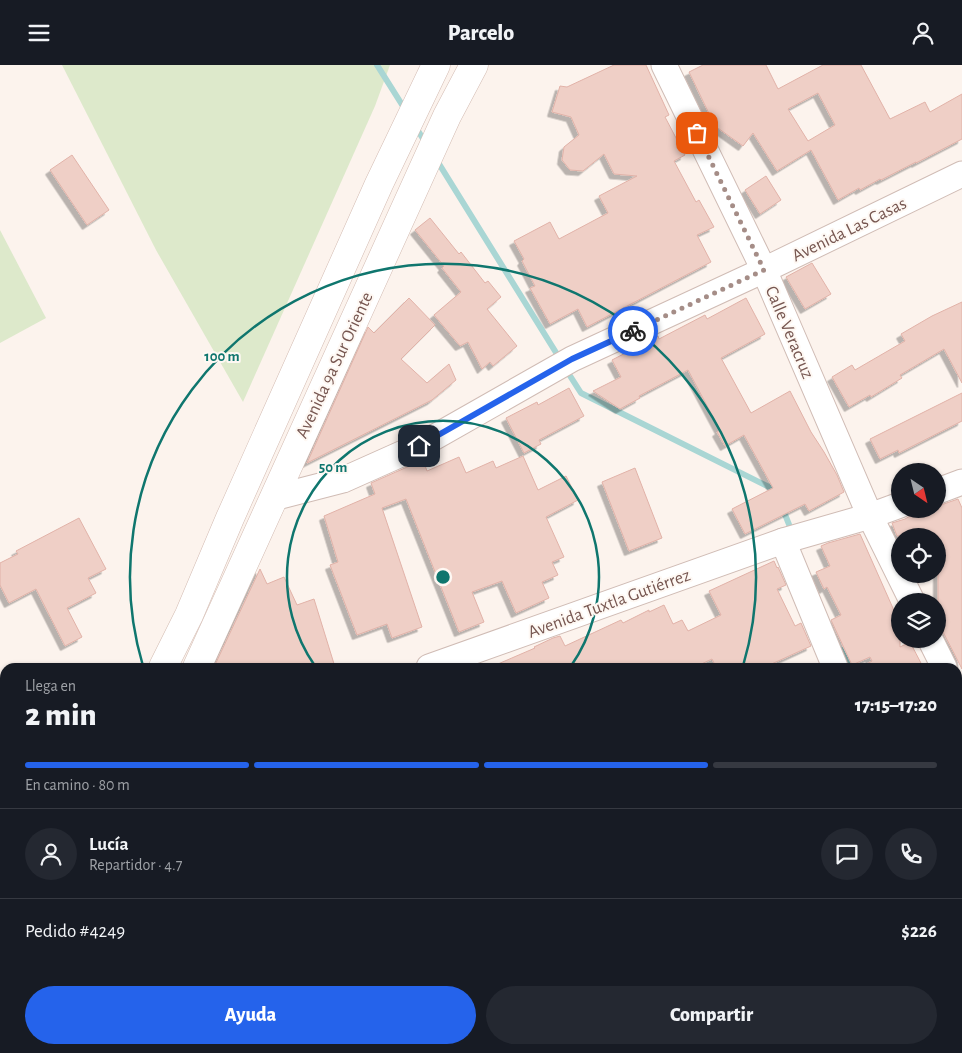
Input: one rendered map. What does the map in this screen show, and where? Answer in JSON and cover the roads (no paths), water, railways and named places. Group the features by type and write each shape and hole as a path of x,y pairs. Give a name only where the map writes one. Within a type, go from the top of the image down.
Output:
{"main road":[{"name":"Avenida 9a Sur Oriente","path":"166,663 189,615 230,518 379,184 436,65"},
{"name":"Avenida 9a Sur Oriente","path":"198,663 447,116 474,65"},
{"path":"189,615 215,627"}],"street":[{"name":"Calle Veracruz","path":"664,65 764,270 870,516 908,593"},
{"name":"Avenida Las Casas","path":"273,498 342,480 419,446 572,359 764,270 962,174"},
{"path":"946,488 962,482"},
{"path":"870,516 891,508"},
{"name":"Avenida Tuxtla Gutiérrez","path":"440,663 786,540 870,516"},
{"path":"786,540 833,663"},
{"path":"934,648 942,663"}],"waterway":[{"path":"377,65 406,111"},
{"path":"415,126 427,145"},
{"path":"436,159 560,359"},
{"path":"565,368 581,393 775,490 776,493"},
{"path":"782,507 792,532"},
{"path":"841,650 848,663"}]}
